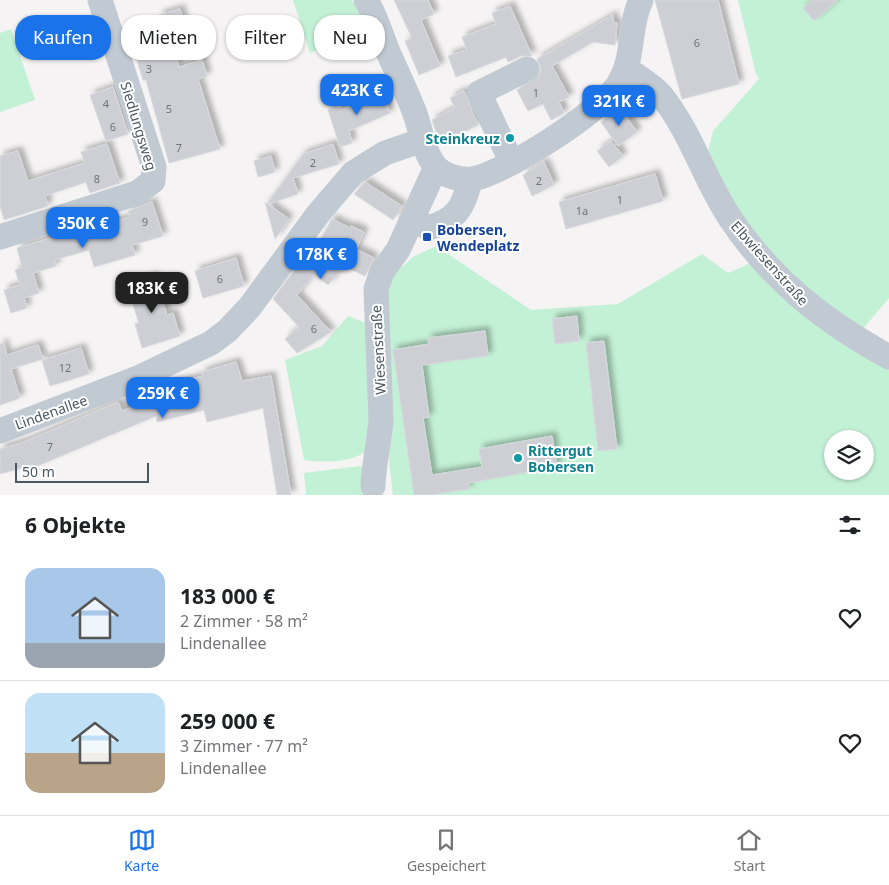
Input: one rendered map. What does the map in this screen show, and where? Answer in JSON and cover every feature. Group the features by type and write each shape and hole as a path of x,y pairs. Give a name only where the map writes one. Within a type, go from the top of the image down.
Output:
{"street":[{"name":"Siedlungsweg","path":"0,237 138,193 153,181 154,167 100,0"},
{"path":"366,0 414,113 423,140 442,171 471,179 512,163 534,151 569,128 618,86 628,69 632,27 641,0"},
{"path":"512,163 478,93 527,69"},
{"name":"Elbwiesenstraße","path":"628,69 660,95 685,132 729,217 751,246 806,304 847,334 889,357"},
{"name":"Lindenallee","path":"0,431 138,378 211,343 227,331 249,308 318,214 353,173 385,153 423,140"},
{"name":"Wiesenstraße","path":"372,486 374,458 380,440 381,420 376,290 382,272 398,250 442,171"},
{"path":"413,220 429,228 446,222 459,212 471,179"}],"green space":[{"path":"293,0 352,0 360,15 314,15 314,51 310,53 304,34 304,15 298,15"},
{"path":"738,0 889,0 889,298 862,330 777,267 706,160 713,131 759,79 756,74"},
{"path":"11,29 15,41 15,60 21,60 35,100 0,112 0,33"},
{"path":"436,246 531,310 618,304 702,254 728,273 758,260 889,362 889,495 393,495 389,462 389,329 384,298 393,275 413,257"},
{"path":"348,316 371,325 369,449 355,457 338,461 320,462 304,460 285,360 322,346"},
{"path":"360,466 367,471 368,495 306,495 304,473"}],"building":[{"path":"394,0 428,0 434,14 421,20 440,66 419,75 405,41 412,38"},
{"path":"655,0 718,0 739,84 682,99"},
{"path":"812,0 838,0 814,21 803,8"},
{"path":"510,6 532,56 521,56 508,62 506,57 456,77 448,56 467,50 462,37 496,24 492,13"},
{"path":"180,9 182,15 159,15"},
{"path":"613,15 613,22 617,23 615,45 593,42 552,66 569,97 559,102 564,113 551,120 543,104 528,111 517,90 539,76 541,69 537,59"},
{"path":"137,60 177,60 179,67 202,60 207,76 198,79 220,149 169,163 146,80 143,80"},
{"path":"113,87 128,134 106,141 90,95"},
{"path":"464,91 478,125 440,143 432,120 455,108 450,98"},
{"path":"381,92 390,113 349,131 352,143 340,147 328,110 341,106 342,109"},
{"path":"620,108 637,132 618,146 601,122"},
{"path":"611,141 623,156 609,167 597,151"},
{"path":"107,144 120,183 90,193 86,182 45,196 48,206 4,220 0,206 0,156 18,151 28,181 85,163 81,152"},
{"path":"333,144 339,164 293,178 298,194 268,204 289,219 275,239 265,202 267,204 303,154"},
{"path":"271,156 275,172 258,177 254,161"},
{"path":"544,162 554,185 532,196 523,175"},
{"path":"655,174 663,201 566,229 559,202"},
{"path":"365,182 402,206 393,220 354,194"},
{"path":"152,202 163,236 132,245 135,255 94,267 89,250 54,260 56,266 33,273 39,293 24,298 27,308 11,313 4,290 20,285 15,270 22,267 17,248 97,224 98,227 130,217 128,211"},
{"path":"332,219 350,228 351,226 364,232 356,249 374,258 365,276 344,266 328,285 314,274 297,295 331,332 297,353 285,339 299,327 273,299 306,255 310,259"},
{"path":"236,258 244,286 203,298 195,271"},
{"path":"154,276 167,315 173,313 180,336 142,348 135,324 139,323 128,290 133,288 131,284"},
{"path":"577,316 579,341 555,344 552,319"},
{"path":"485,331 488,356 422,365 429,417 423,418 432,475 482,467 479,449 552,436 557,467 468,483 469,489 432,495 414,495 393,350 429,344 428,338"},
{"path":"604,341 617,449 598,451 586,343"},
{"path":"3,343 7,355 38,345 43,359 11,369 20,398 0,405 0,344"},
{"path":"81,348 89,374 50,386 42,360"},
{"path":"236,362 242,381 271,376 291,495 277,495 263,408 207,422 204,410 157,422 156,416 23,472 22,468 0,474 0,449 24,442 118,402 122,411 163,396 160,387 203,376 202,372"}],"place":[{"name":"Steinkreuz","path":"510,138"},
{"name":"Bobersen, Wendeplatz","path":"427,237"},
{"name":"Rittergut Bobersen","path":"518,458"}]}
